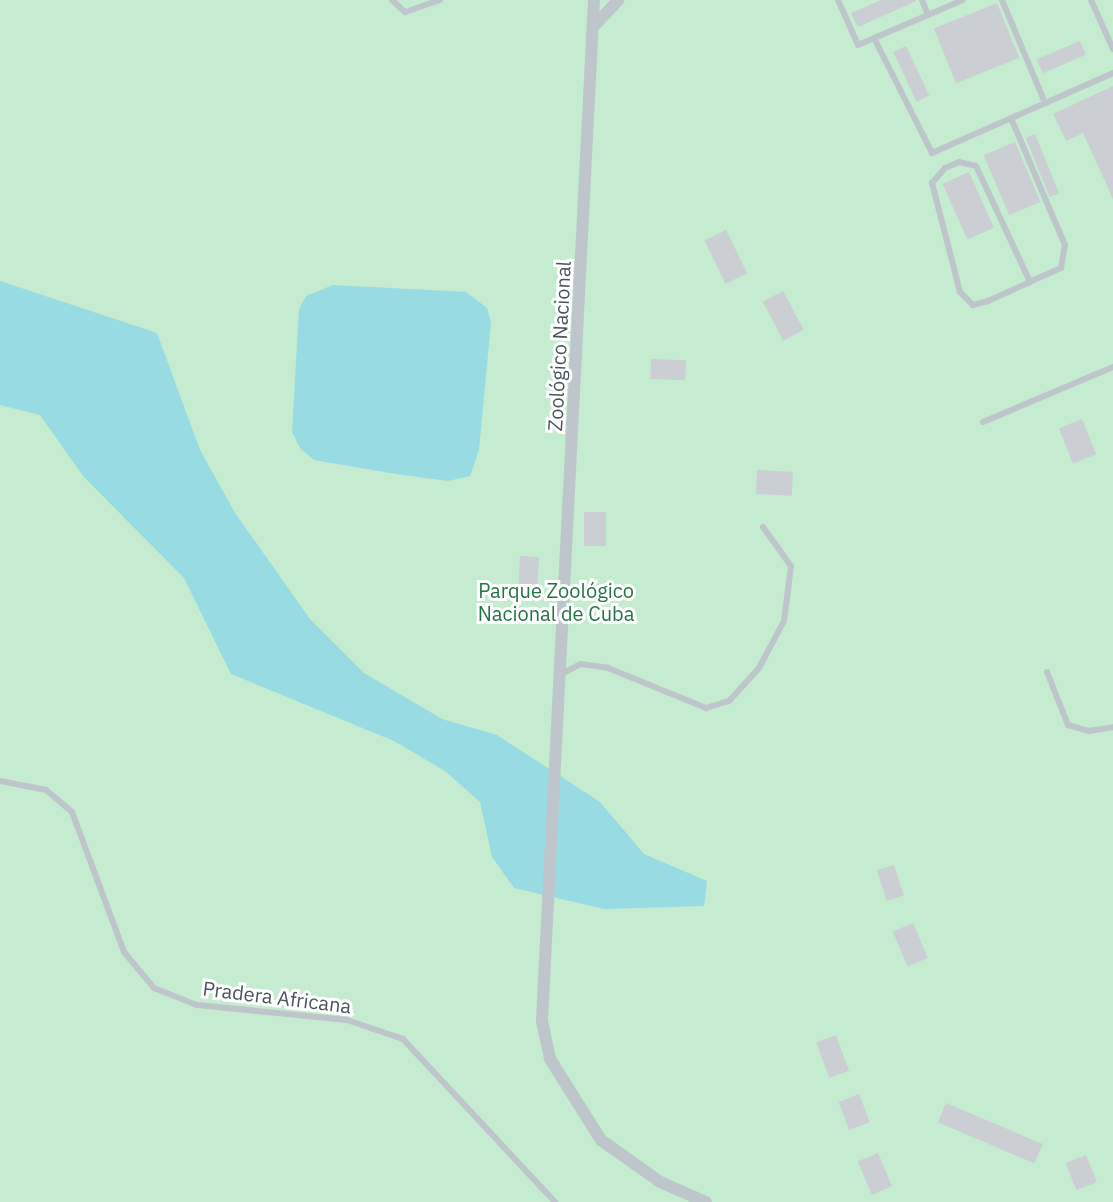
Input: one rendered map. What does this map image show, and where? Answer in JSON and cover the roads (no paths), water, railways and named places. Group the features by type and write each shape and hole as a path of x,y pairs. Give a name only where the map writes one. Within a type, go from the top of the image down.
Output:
{"street":[{"name":"Zoológico Nacional","path":"594,0 560,695 543,947 542,1021 550,1059 577,1107 601,1140 628,1162 706,1202"},
{"path":"593,33 603,11 618,0"}],"lane":[{"path":"392,0 405,12 440,0"},
{"path":"838,0 858,45 963,0"},
{"path":"922,0 928,15"},
{"path":"1002,0 1045,103"},
{"path":"1091,0 1113,49"},
{"path":"874,38 932,153 1113,73"},
{"path":"1011,118 1065,245 1061,268 988,301 973,305 966,299 935,193 935,174 959,162 976,166 1030,282"},
{"path":"983,422 1113,367"},
{"path":"561,674 581,664 608,668 706,708 729,701 759,668 784,621 791,566 763,527"},
{"path":"1047,672 1068,725 1089,731 1113,727"},
{"name":"Pradera Africana","path":"0,781 46,790 72,812 124,952 154,988 197,1005 347,1020 403,1039 555,1202"}],"water":[{"path":"0,281 157,333 200,450 235,513 310,619 364,673 442,719 497,735 600,802 644,854 707,881 704,906 604,909 514,888 492,857 480,802 445,771 394,741 231,674 184,578 83,476 40,415 0,405"},
{"path":"333,285 466,292 487,308 491,322 479,450 470,476 448,481 396,474 314,460 300,448 292,432 299,309 306,296"}],"park label":[{"name":"Parque Zoológico Nacional de Cuba","path":"556,602"}]}
